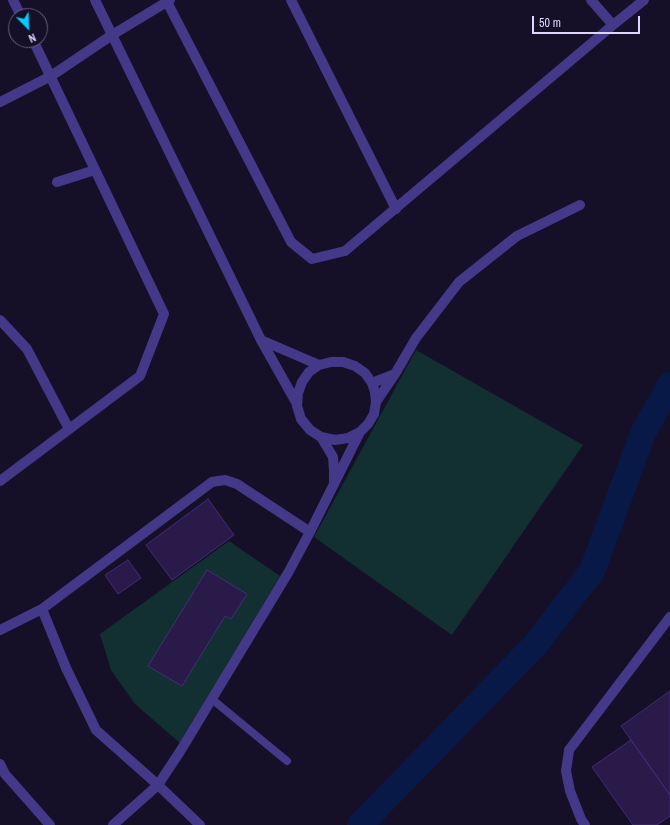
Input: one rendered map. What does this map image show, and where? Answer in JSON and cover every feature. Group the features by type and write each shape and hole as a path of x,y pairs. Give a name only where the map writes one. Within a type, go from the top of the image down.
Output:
{"street":[{"path":"95,0 262,340 297,406 301,419 310,430 321,437 335,440 348,438 360,432 368,424 374,414 376,402 375,392 372,383 365,373 355,366 343,362 331,362 320,365 309,372 302,382 298,393 297,406"},
{"path":"291,0 396,209"},
{"path":"591,0 612,25"},
{"path":"0,102 51,76 112,34 167,1 291,242 312,259 345,252 612,25 644,0"},
{"path":"0,481 140,376 164,314 37,48"},
{"path":"57,182 95,170"},
{"path":"376,402 395,374 416,338 459,282 517,236 580,205"},
{"path":"0,320 27,349 69,429"},
{"path":"262,340 320,365"},
{"path":"372,383 395,374"},
{"path":"113,825 158,784 213,700 310,532 360,432"},
{"path":"321,437 333,457 333,487"},
{"path":"0,630 42,609 212,482 226,480 237,484 310,532"},
{"path":"42,609 66,668 96,730 158,784 200,825"},
{"path":"585,825 570,792 566,772 569,750 670,617"},
{"path":"0,764 5,774 50,825"}],"lane":[{"path":"213,700 287,761"}],"green space":[{"path":"416,350 583,445 452,635 314,537"},
{"path":"229,541 280,576 180,743 135,704 111,670 100,634"}],"building":[{"path":"208,499 234,535 172,580 146,545"},
{"path":"128,560 141,578 118,594 105,575"},
{"path":"207,570 247,594 231,619 225,616 182,686 148,666"},
{"path":"670,691 670,795 621,726"},
{"path":"631,740 670,795 670,816 657,825 633,825 592,767"}],"waterway":[{"path":"360,825 536,644 592,571 643,433 670,385"}]}
